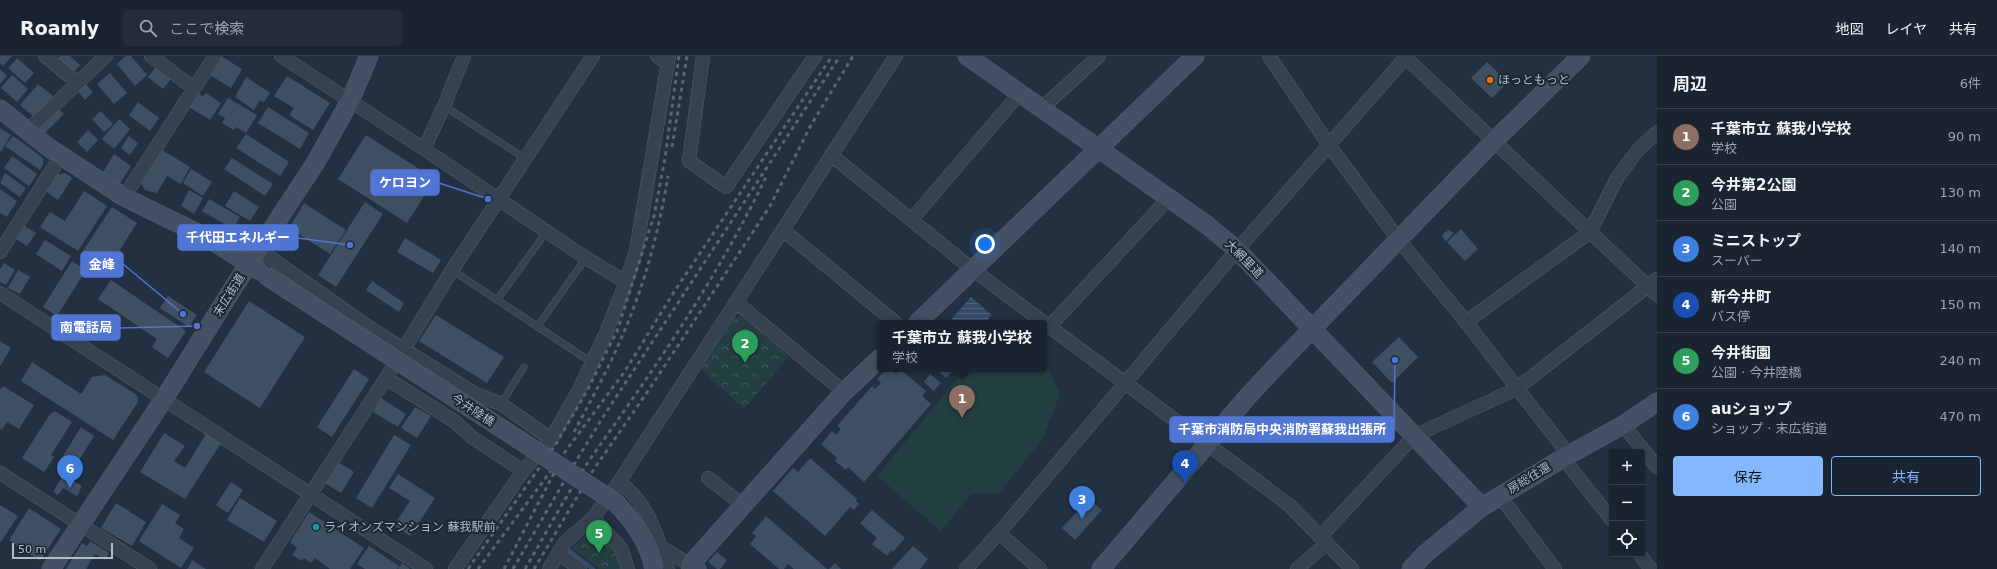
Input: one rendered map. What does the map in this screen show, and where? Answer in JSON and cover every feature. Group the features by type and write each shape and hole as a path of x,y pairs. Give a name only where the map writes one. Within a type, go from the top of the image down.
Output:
{"street":[{"path":"45,56 78,83"},
{"path":"26,132 106,56"},
{"path":"151,56 192,88"},
{"path":"124,197 192,88 215,56"},
{"path":"281,56 424,149 586,258 626,282"},
{"name":"末広街道","path":"51,569 164,399 248,264 316,162 350,101 369,56"},
{"path":"424,149 444,106 464,56"},
{"path":"262,569 386,378 452,270 593,56"},
{"path":"455,569 523,471 551,439 579,390 606,333 626,282 636,251 668,59 657,56"},
{"path":"703,56 690,161 726,187 814,56"},
{"path":"549,569 565,542 593,518 619,482 896,56"},
{"path":"1042,108 1098,56"},
{"path":"920,320 1195,56"},
{"path":"1269,56 1329,145 1398,240 1466,322 1609,516"},
{"path":"966,569 999,533 1237,250 1405,56 1590,232 1654,287 1516,389 1414,436 1297,569"},
{"path":"1101,569 1209,444 1249,395 1398,240 1581,56"},
{"name":"大網里道","path":"970,57 1207,225 1237,250 1482,507"},
{"path":"912,219 1020,92"},
{"name":"今井陸橋","path":"1,113 26,132 124,197 208,238 614,502 625,512 640,533 650,555 654,569"},
{"path":"1466,322 1590,232 1617,178 1638,150 1657,132"},
{"path":"831,155 972,269 1040,320"},
{"path":"0,252 62,156"},
{"path":"1169,198 1049,327 1209,444 1289,505 1352,569"},
{"path":"783,230 892,320"},
{"path":"258,249 403,350 551,439"},
{"path":"0,293 426,569"},
{"path":"736,302 844,392"},
{"path":"660,547 694,567 743,504 844,392 877,361"},
{"path":"386,378 454,421 523,471"},
{"name":"房総往還","path":"1411,569 1425,554 1482,507 1566,456 1623,425 1657,402"},
{"path":"1623,425 1657,467"},
{"path":"0,473 150,569"},
{"path":"708,478 743,504"},
{"path":"619,482 635,495 640,510 660,547 668,569"},
{"path":"1500,496 1555,569"},
{"path":"593,518 615,538 621,548 628,569"},
{"path":"999,533 1040,569"},
{"path":"558,553 580,569"},
{"path":"1641,557 1650,569"}],"lane":[{"path":"444,106 526,159"},
{"path":"497,300 547,231"},
{"path":"538,327 586,258"},
{"path":"452,270 591,362"},
{"path":"495,404 524,367"}],"green space":[{"path":"742,317 789,356 744,409 701,370 735,318"},
{"path":"1047,366 1060,394 1042,440 999,493 971,494 941,531 877,476 963,372 1047,372"},
{"path":"592,530 602,530 624,558 625,569 599,569 572,548"}],"water":[{"path":"971,297 992,315 988,320 951,320"}],"building":[{"path":"0,56 12,56 3,66 0,63"},
{"path":"60,56 70,56 80,65 71,75 56,60"},
{"path":"126,56 131,56 147,75 135,86 117,64"},
{"path":"221,56 242,69 231,88 210,75"},
{"path":"17,58 34,73 25,83 8,68"},
{"name":"ほっともっと","path":"1487,62 1508,82 1492,98 1471,78"},
{"path":"156,67 171,79 163,89 148,77"},
{"path":"0,69 7,76 0,84"},
{"path":"110,73 127,93 114,104 97,84"},
{"path":"12,75 28,89 17,102 1,88"},
{"path":"287,76 330,103 313,130 289,115 294,108 274,96"},
{"path":"246,77 270,93 264,102 260,100 254,110 235,97"},
{"path":"84,82 93,92 85,100 76,89"},
{"path":"38,84 53,96 34,117 20,105"},
{"path":"197,93 203,96 206,93 221,103 210,120 189,107"},
{"path":"228,98 257,115 246,133 236,127 234,130 222,123 225,118 218,114"},
{"path":"138,102 159,118 150,131 129,115"},
{"path":"57,107 64,114 43,135 36,128"},
{"path":"268,107 309,133 300,149 258,123"},
{"path":"101,111 113,124 104,132 92,119"},
{"path":"119,119 130,129 114,149 102,139"},
{"path":"0,128 11,135 0,153"},
{"path":"88,130 98,140 87,152 77,142"},
{"path":"246,134 289,162 280,176 236,148"},
{"path":"366,135 435,179 407,223 338,179"},
{"path":"13,136 43,158 43,164 40,170 5,146"},
{"path":"129,136 138,143 130,155 121,148"},
{"path":"162,150 190,167 181,184 167,176 157,193 145,190 141,183"},
{"path":"114,154 131,166 120,183 103,172"},
{"path":"12,156 37,174 29,186 4,168"},
{"path":"232,158 273,184 265,196 224,169"},
{"path":"191,169 212,182 203,196 183,183"},
{"path":"5,173 26,188 20,197 0,183"},
{"path":"65,173 72,178 58,200 44,190 54,175"},
{"path":"0,189 17,201 7,217 0,213"},
{"path":"189,190 203,198 194,214 181,206"},
{"path":"84,191 107,206 78,251 40,227 50,212 65,221"},
{"path":"234,191 259,207 250,221 225,206"},
{"path":"209,199 240,217 233,229 202,211"},
{"path":"365,202 383,214 336,287 318,275"},
{"path":"304,203 346,230 330,254 289,228"},
{"path":"112,207 137,223 107,270 81,254"},
{"path":"23,225 36,233 27,246 14,238"},
{"path":"1461,229 1478,249 1465,261 1447,242"},
{"path":"1449,230 1454,233 1445,242 1442,235"},
{"path":"405,238 441,260 433,273 397,252"},
{"path":"45,240 71,256 62,271 36,254"},
{"path":"72,261 86,270 57,316 43,307"},
{"path":"4,263 15,270 6,285 0,282 0,269"},
{"path":"18,270 30,277 20,294 8,288"},
{"path":"111,280 186,331 168,358 152,347 157,339 98,299"},
{"path":"372,281 404,303 399,312 366,290"},
{"path":"168,296 197,315 189,327 160,308"},
{"path":"249,301 305,337 260,408 204,372"},
{"path":"436,315 504,357 487,383 419,341"},
{"path":"1399,337 1418,357 1392,383 1372,362"},
{"path":"0,341 11,348 0,366"},
{"path":"32,362 81,394 92,377 105,375 137,395 138,402 113,440 21,381"},
{"path":"354,369 369,379 332,437 317,427"},
{"path":"883,372 894,372 896,374 898,372 904,372 926,391 922,396 931,404 864,482 848,467 846,470 835,461 837,458 821,444 832,431 836,435 841,429 837,426 872,386 875,389 881,383 877,379"},
{"path":"939,372 951,372 946,378"},
{"path":"930,374 941,383 934,391 924,382"},
{"path":"3,386 34,405 19,429 7,422 2,430 0,429 0,390"},
{"path":"381,398 406,414 398,427 373,412"},
{"path":"415,407 431,416 417,438 401,428"},
{"path":"55,411 72,422 51,455 54,457 44,472 22,458 50,414"},
{"path":"81,427 94,436 71,473 58,464"},
{"path":"164,433 185,446 174,461 185,468 206,434 221,443 185,499 140,472"},
{"path":"394,435 411,445 372,508 356,498"},
{"path":"810,458 857,499 856,501 859,504 854,510 850,507 825,536 773,491 793,468 798,472"},
{"path":"338,462 354,472 341,493 325,483"},
{"path":"398,474 435,498 410,536 394,525 410,501 389,488"},
{"path":"63,475 82,486 77,496 63,488 58,495 53,492"},
{"path":"231,482 243,490 228,513 216,505"},
{"path":"240,498 277,521 264,542 227,520"},
{"path":"1089,499 1102,510 1075,540 1062,528"},
{"path":"116,503 146,522 132,546 101,528"},
{"path":"162,504 180,515 175,523 184,529 179,538 194,548 181,568 139,541"},
{"path":"0,505 18,516 1,542 0,542"},
{"path":"29,508 61,529 40,561 9,540"},
{"path":"872,510 905,538 893,552 891,550 887,556 872,544 877,538 860,523"},
{"name":"ライオンズマンション 蘇我駅前","path":"309,512 364,548 350,569 330,569 315,558 311,563 304,558 302,561 292,555 297,548 290,542"},
{"path":"766,516 827,569 794,569 788,564 784,569 779,569 750,544 756,536 752,533"},
{"path":"90,541 109,553 105,560 95,554 86,569 66,569 82,543 87,546"},
{"path":"369,546 399,566 397,569 365,569 357,564"},
{"path":"913,546 928,559 920,569 892,569"},
{"path":"717,552 727,560 720,569 717,569 708,562"},
{"path":"192,560 206,569 187,569"},
{"path":"402,563 410,569 398,569"},
{"path":"835,563 841,569 829,569"}],"waterway":[{"path":"567,549 593,569"}],"railway":[{"path":"468,569 556,444 588,389 617,331 654,216 665,158 679,56"},
{"path":"672,147 687,56"},
{"path":"478,569 625,371 674,292 832,56"},
{"path":"513,569 603,417 840,56"},
{"path":"534,569 592,472 650,388 770,206 811,125 853,56"},
{"path":"525,569 580,475 646,380 690,313 749,211 767,175"},
{"path":"574,432 618,347 638,296 656,237 668,176"},
{"path":"504,569 554,473"}],"place":[{"name":"ほっともっと","path":"1490,80"},
{"name":"ケロヨン","path":"488,199"},
{"name":"千代田エネルギー","path":"350,245"},
{"name":"金峰","path":"183,314"},
{"name":"南電話局","path":"197,326"},
{"name":"千葉市消防局中央消防署蘇我出張所","path":"1395,360"},
{"name":"今井第2公園","path":"745,363"},
{"name":"千葉市立 蘇我小学校","path":"962,418"},
{"name":"新今井町","path":"1185,483"},
{"name":"auショップ","path":"70,488"},
{"name":"ミニストップ","path":"1082,519"},
{"name":"ライオンズマンション 蘇我駅前","path":"316,527"},
{"name":"今井街園","path":"599,553"}]}
